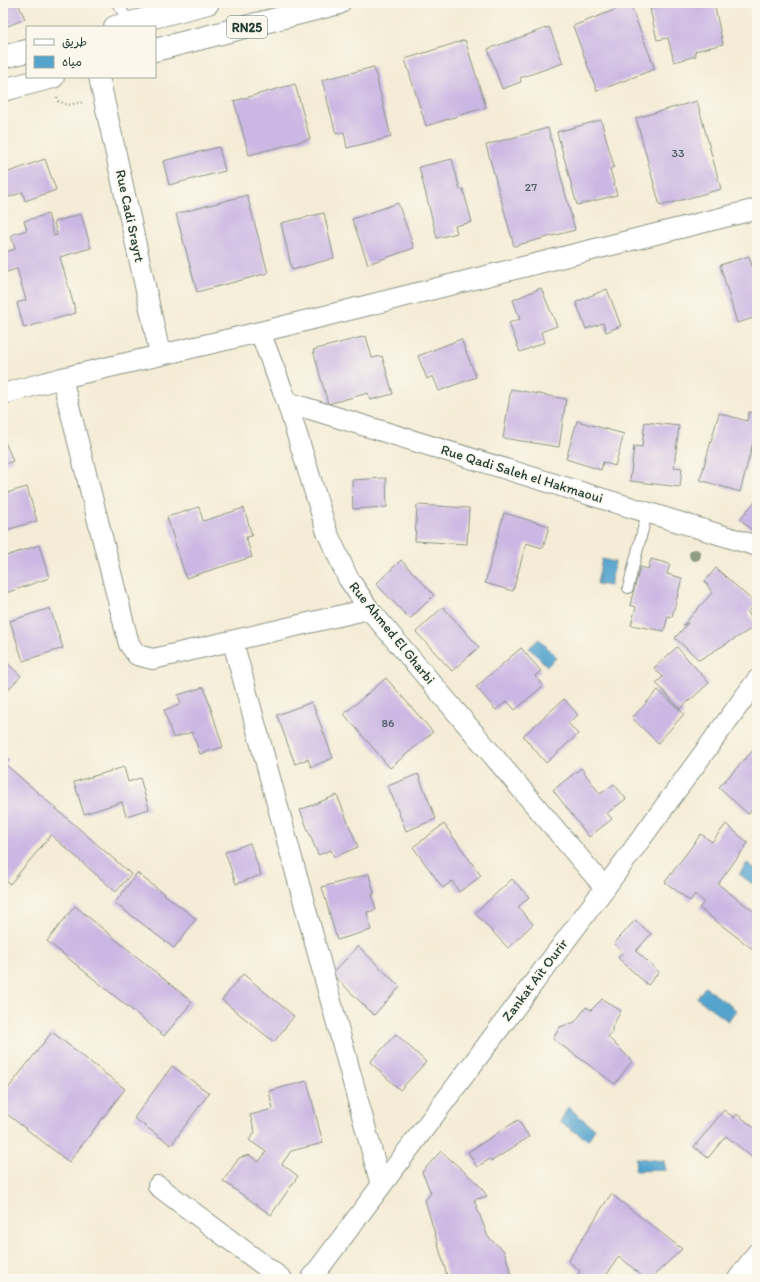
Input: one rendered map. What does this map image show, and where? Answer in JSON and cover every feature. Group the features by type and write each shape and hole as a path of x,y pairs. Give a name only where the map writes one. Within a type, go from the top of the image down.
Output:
{"main road":[{"path":"122,25 208,3"},
{"name":"RN25","path":"156,50 339,3"},
{"path":"3,57 26,51"},
{"path":"3,90 49,78"}],"street":[{"name":"Rue Cadi Srayrt","path":"99,78 160,354"},
{"path":"3,394 62,378 160,354 260,332 757,209"},
{"name":"Rue Ahmed El Gharbi","path":"260,332 287,402 327,532 348,578 369,609 605,888"},
{"path":"62,378 129,644 137,655 153,659 233,642 369,609"},
{"name":"Rue Qadi Saleh el Hakmaoui","path":"287,402 757,546"},
{"path":"233,642 381,1185"},
{"name":"Zankat Aït Ourir","path":"311,1279 605,888 757,680"},
{"path":"158,1186 282,1279"},
{"path":"738,1279 757,1253"}],"lane":[{"path":"117,3 122,25"},
{"path":"628,588 647,512"}],"path":[{"path":"53,78 58,101 68,105 104,97"}],"water":[{"path":"602,559 615,562 610,586 597,584"},
{"path":"539,639 557,657 547,666 529,648"},
{"path":"747,863 757,870 757,887 739,874"},
{"path":"705,987 736,1010 728,1021 697,998"},
{"path":"568,1107 595,1129 588,1140 560,1122"},
{"path":"636,1158 664,1161 666,1170 635,1171"}],"building":[{"path":"3,3 18,3 25,19 3,28"},
{"path":"675,3 714,3 723,44 695,51 696,56 674,62 668,38 657,40 650,9"},
{"path":"630,4 655,69 597,91 573,26"},
{"path":"549,27 563,63 520,78 521,82 502,89 488,49"},
{"path":"465,40 486,107 426,126 405,59"},
{"path":"374,67 391,137 347,148 344,132 336,134 322,80"},
{"path":"295,84 310,139 249,155 234,101"},
{"path":"697,101 721,189 660,206 636,118"},
{"path":"601,120 614,167 610,169 617,195 577,205 557,132"},
{"path":"548,128 575,230 514,246 486,145"},
{"path":"219,147 225,171 169,185 163,161"},
{"path":"45,159 56,190 25,201 23,192 9,197 3,180 3,174"},
{"path":"452,159 460,190 463,189 472,222 455,226 457,233 437,238 419,167"},
{"path":"247,195 268,273 197,292 176,214"},
{"path":"398,203 414,248 368,264 352,219"},
{"path":"324,213 334,258 292,270 281,223"},
{"path":"48,214 54,236 57,235 54,222 81,214 91,248 60,257 76,313 24,328 17,303 26,300 17,269 3,273 3,253 15,249 11,235 27,230 24,221"},
{"path":"749,256 757,283 757,317 737,323 720,265"},
{"path":"541,288 557,326 541,332 545,342 520,352 509,323 520,319 513,300"},
{"path":"607,289 621,326 606,332 603,323 586,329 576,302"},
{"path":"366,336 372,358 382,356 393,394 370,400 368,393 328,404 313,350"},
{"path":"461,339 476,377 439,391 433,376 427,379 418,356"},
{"path":"511,389 566,399 559,447 503,438"},
{"path":"749,412 757,414 757,439 754,439 740,492 700,480 719,413 747,421"},
{"path":"577,421 624,434 615,466 603,462 601,470 566,459"},
{"path":"645,422 679,426 674,467 682,468 680,487 630,481 634,446 642,447"},
{"path":"3,437 13,461 3,465"},
{"path":"386,478 387,507 353,509 352,480"},
{"path":"27,487 37,521 3,531 3,494"},
{"path":"757,499 757,524 752,530 740,519"},
{"path":"417,505 469,508 467,544 415,541"},
{"path":"199,507 203,521 244,508 252,536 246,537 252,557 186,578 167,517"},
{"path":"504,513 549,526 543,548 526,543 513,591 485,583"},
{"path":"39,545 49,578 3,594 3,557"},
{"path":"651,559 670,564 667,574 682,578 672,617 668,616 664,631 631,625 636,607 630,605 640,567 648,569"},
{"path":"401,560 434,595 410,619 376,584"},
{"path":"716,568 755,603 748,612 756,626 699,660 675,638 688,623 683,625 712,593 705,581"},
{"path":"443,607 479,647 452,671 416,632"},
{"path":"50,608 63,648 23,661 10,621"},
{"path":"677,647 709,683 680,709 656,683 663,677 654,668"},
{"path":"521,648 541,671 535,676 543,686 515,710 507,701 496,710 476,687"},
{"path":"3,659 21,676 3,695"},
{"path":"386,678 433,732 390,768 344,714"},
{"path":"204,687 223,747 200,754 192,732 173,738 164,710 181,704 178,695"},
{"path":"658,690 684,714 658,743 632,718"},
{"path":"564,699 578,715 568,723 578,734 546,763 523,736"},
{"path":"312,702 333,758 311,767 308,759 295,764 277,715"},
{"path":"757,746 757,804 748,814 719,787"},
{"path":"3,754 9,760 5,764 131,874 116,892 51,835 10,884 3,878"},
{"path":"124,767 128,782 140,778 149,809 126,816 122,802 84,814 74,782"},
{"path":"581,768 600,794 614,784 626,799 607,813 612,819 589,837 553,790"},
{"path":"418,774 436,819 406,831 388,786"},
{"path":"337,795 358,847 334,857 331,850 318,855 300,810"},
{"path":"444,824 481,876 459,892 452,881 443,888 413,847"},
{"path":"726,824 748,843 718,884 757,914 757,947 754,950 699,908 704,902 695,894 690,901 665,882 701,834 712,842"},
{"path":"250,843 261,875 236,884 225,852"},
{"path":"137,873 196,919 174,948 115,903"},
{"path":"369,874 376,910 367,912 371,930 337,940 322,887"},
{"path":"512,879 529,897 518,907 533,924 508,948 475,913"},
{"path":"75,906 192,1002 164,1036 47,941"},
{"path":"635,920 651,934 636,951 659,972 648,985 618,958 623,952 614,944"},
{"path":"358,946 400,987 374,1015 332,974"},
{"path":"243,974 294,1016 274,1042 222,1000"},
{"path":"602,999 621,1011 612,1027 612,1032 608,1037 632,1061 615,1084 553,1039 560,1027 575,1022 586,1007 591,1010"},
{"path":"52,1032 125,1089 69,1162 3,1111 3,1095"},
{"path":"396,1034 426,1062 400,1090 370,1062"},
{"path":"172,1066 209,1093 171,1145 134,1118"},
{"path":"307,1081 323,1143 291,1151 282,1164 298,1176 271,1215 223,1181 239,1158 249,1155 259,1162 266,1152 249,1140 255,1132 250,1115 273,1109 269,1091"},
{"path":"724,1110 734,1118 737,1114 757,1130 757,1153 753,1158 726,1136 708,1158 694,1147"},
{"path":"518,1120 529,1137 492,1161 490,1159 477,1167 468,1152"},
{"path":"441,1151 479,1185 487,1196 474,1200 488,1237 504,1251 511,1272 510,1279 448,1279 425,1200 431,1193 422,1172"},
{"path":"611,1194 682,1249 650,1279 645,1279 619,1256 604,1279 576,1279 580,1271 568,1261"}]}
